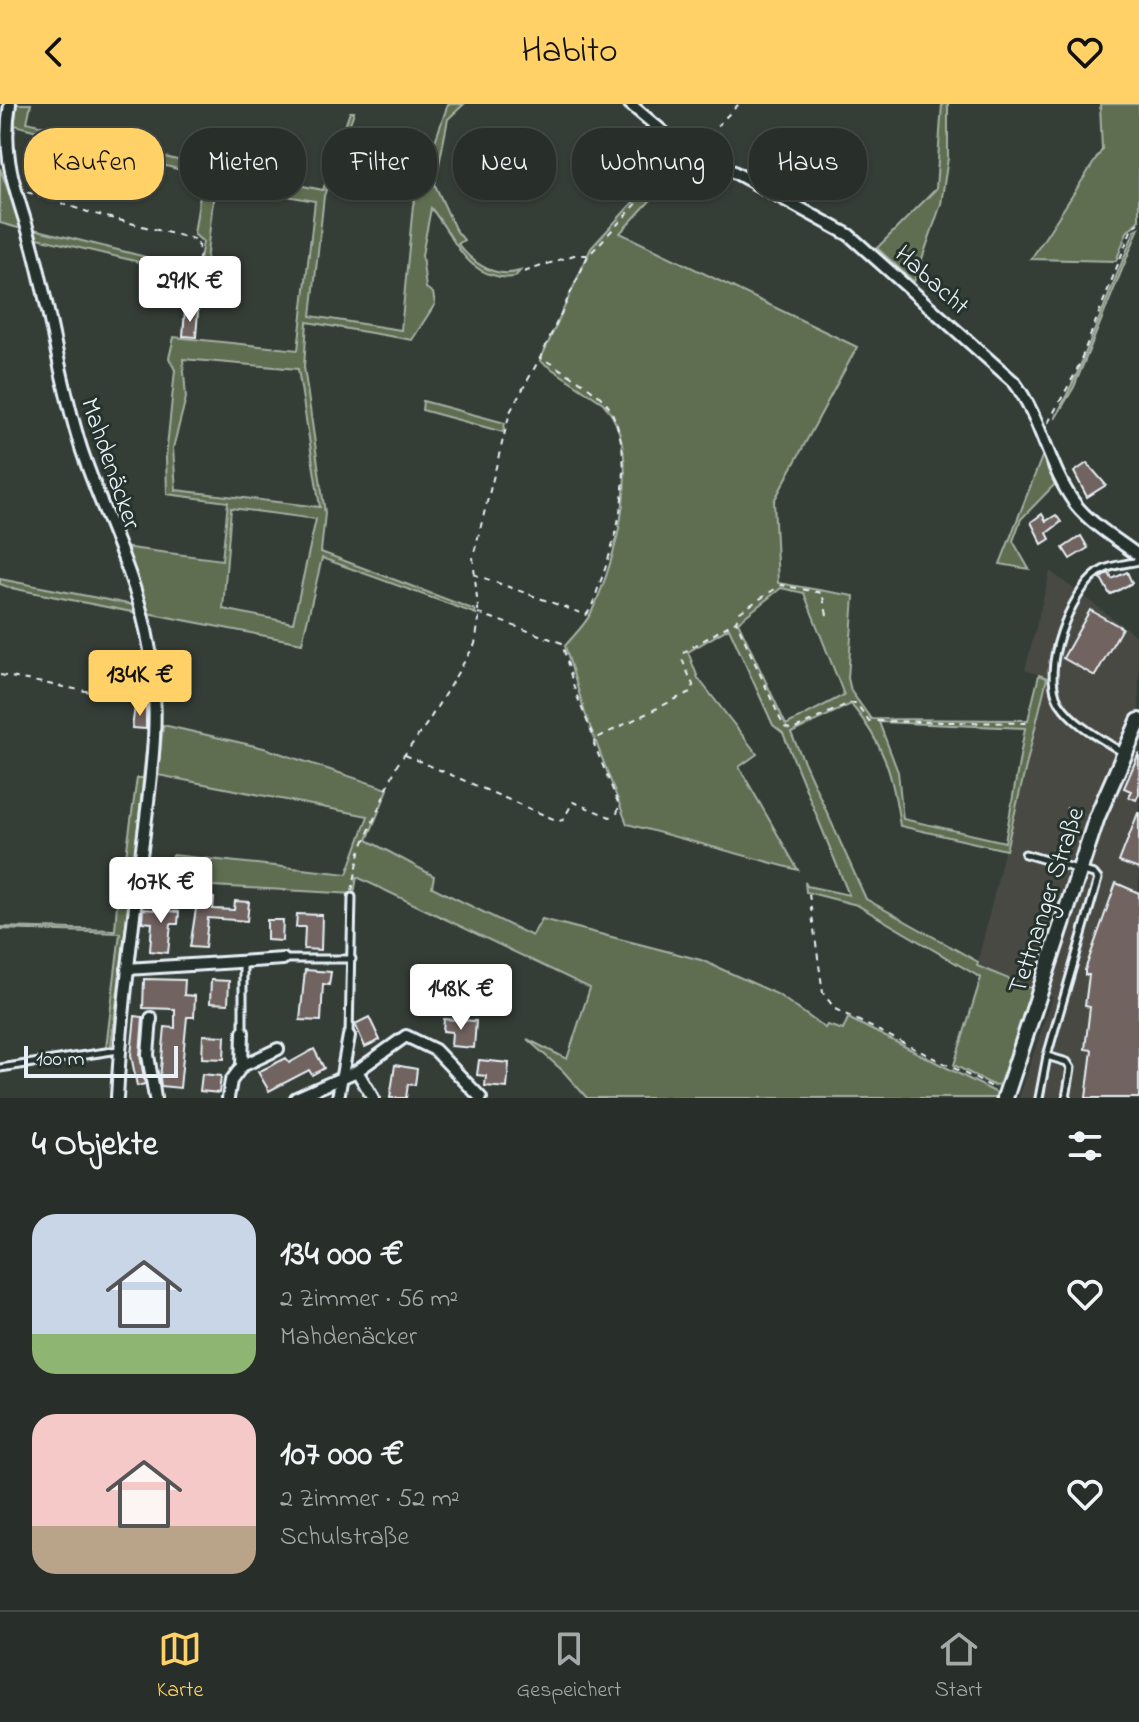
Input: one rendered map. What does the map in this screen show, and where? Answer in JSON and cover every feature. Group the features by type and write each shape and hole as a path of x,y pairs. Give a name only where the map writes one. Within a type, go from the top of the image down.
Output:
{"main road":[{"name":"Tettnanger Straße","path":"1006,1095 1097,817 1139,721"}],"street":[{"name":"Mahdenäcker","path":"10,104 2,126 1,142 9,181 31,241 74,423 138,600 154,669 157,704 154,761 127,969 117,1098"},
{"name":"Habacht","path":"630,104 658,128"},
{"name":"Habacht","path":"733,172 849,235 1007,374 1022,392 1060,478 1077,506 1139,558"},
{"path":"127,969 243,964 283,959"},
{"path":"151,1018 148,1055 155,1098"},
{"path":"242,1066 243,1032"},
{"path":"338,1098 349,1036"},
{"path":"296,1098 357,1071 406,1036 435,1050 481,1098"},
{"path":"228,1098 231,1081 242,1066 278,1049"},
{"path":"357,1071 373,1098"}],"lane":[{"path":"1124,753 1078,723 1058,701 1054,683 1054,648 1085,585 1103,570 1139,558"},
{"path":"1025,854 1080,869 1094,874 1098,879 1047,1056 1039,1098"},
{"path":"349,1036 352,897"},
{"path":"283,959 352,959"},
{"path":"243,964 243,1032"},
{"path":"0,1068 120,1050"},
{"path":"1047,1056 1067,1062 1071,1068 1066,1098"}],"path":[{"path":"713,128 739,104"},
{"path":"9,181 38,197 197,240 200,255 185,304"},
{"path":"352,897 360,852 380,803 404,754 470,657 478,635 473,557 510,412 541,357 588,256 642,200"},
{"path":"1040,427 1051,419 1076,372 1132,228 1139,223"},
{"path":"524,272 582,253 588,256"},
{"path":"473,574 586,615 607,564 618,518 623,474 617,430 609,408 599,397 541,357"},
{"path":"595,739 692,691 693,685 682,659 684,652 736,621 740,612 781,585 822,593 827,615"},
{"path":"478,613 562,643 575,691 591,736 595,739"},
{"path":"736,621 781,724 787,729 793,730 849,703 856,703 869,721 1027,723"},
{"path":"0,675 157,704"},
{"path":"404,754 558,821 573,802 610,817 617,814 619,805 594,744 595,739"},
{"path":"809,894 823,993 835,1009 1006,1095"}],"shaded area":[{"path":"1050,571 1139,638 1139,711 1122,747 1139,750 1139,1098 1019,1098 1052,997 977,965 1046,677 1025,670"}],"green space":[{"path":"16,104 31,104 27,122 51,128 15,125 11,164 7,128"},
{"path":"448,104 464,104 448,119 437,175 437,136"},
{"path":"942,104 948,104 948,158 941,204 914,282 877,248 936,189"},
{"path":"1100,104 1139,104 1139,220 1127,232 1116,261 1031,259 1102,150"},
{"path":"350,112 354,112 348,128 344,128"},
{"path":"164,157 180,161 180,170 164,165"},
{"path":"0,168 22,229 0,223"},
{"path":"306,187 322,190 324,200 311,316 401,330 413,205 415,200 437,200 437,189 455,229 464,240 458,244 464,251 477,263 493,271 520,271 515,277 499,277 474,266 431,208 422,255 426,288 433,293 435,304 412,340 307,322 304,367 325,513 321,552 475,610 476,614 322,558 302,643 147,613 122,547 222,560 228,502 167,494 166,457 175,370 169,358 174,337 298,350 315,201 306,199","holes":["183,359 298,369 320,507 176,490 173,448 186,398","231,508 316,519 293,623 223,609"]},
{"path":"199,200 213,200 201,306 192,305 203,242 194,234"},
{"path":"635,200 651,200 620,233 857,347 774,501 778,583 854,596 848,678 851,691 871,719 1028,720 1039,675 1047,678 1006,850 900,826 885,761 872,733 851,704 791,733 866,899 978,962 977,966 1033,989 1000,1083 995,1086 954,1065 981,978 857,905 806,892 805,882 807,886 849,895 783,733 773,725 729,628 688,652 698,678 757,754 739,767 798,870 627,824 585,713 565,646 589,616 610,564 623,506 623,449 616,424 603,403 540,361 591,248","holes":["781,588 804,593 844,695 786,725 738,622","879,722 1025,728 1005,842 903,819 898,772"]},
{"path":"30,228 190,268 186,273 33,237"},
{"path":"1139,228 1074,387 1055,419 1076,376 1135,230"},
{"path":"423,401 505,423 503,432 422,410"},
{"path":"1043,454 1058,481 1021,519 1013,541 1029,569 1000,564"},
{"path":"0,579 133,605 137,613 11,588 0,584"},
{"path":"151,706 132,883 122,882 121,890 130,893 111,1046 106,1048 120,933 0,927 115,930 119,877 123,877 137,778 143,778"},
{"path":"163,725 264,748 388,789 367,840 434,876 432,887 532,936 542,919 701,960 777,994 825,1028 827,1025 843,1030 848,1018 997,1093 995,1098 587,1098 563,1071 527,1039 567,1059 590,988 357,877 354,894 143,882 146,869 169,871 173,855 347,874 368,816 158,775"}],"building":[{"path":"185,310 198,311 196,337 183,336"},
{"path":"1087,463 1106,485 1087,497 1074,472"},
{"path":"1042,514 1046,521 1056,515 1061,522 1047,533 1050,539 1042,544 1031,522"},
{"path":"1081,536 1088,548 1070,559 1063,548"},
{"path":"1127,572 1132,583 1110,595 1101,578 1109,573 1112,579"},
{"path":"1090,610 1122,628 1095,676 1063,658"},
{"path":"135,706 146,707 146,729 132,728"},
{"path":"1139,753 1139,794 1136,800 1129,797 1131,791 1124,788"},
{"path":"1139,813 1139,869 1119,862"},
{"path":"1116,883 1139,893 1139,1098 1086,1098 1092,1050 1085,1049 1090,1007 1085,1006 1089,975 1085,975 1085,970"},
{"path":"198,896 214,898 213,909 234,910 235,901 249,902 247,921 208,918 205,948 190,947"},
{"path":"158,899 170,900 169,911 179,912 178,924 171,924 168,953 150,951 152,923 142,922 143,909 157,910"},
{"path":"297,914 322,915 321,950 304,949 305,927 296,927"},
{"path":"267,920 283,920 282,941 267,940"},
{"path":"305,970 331,972 329,985 323,984 321,1021 300,1020"},
{"path":"144,979 185,980 184,995 195,996 194,1017 187,1017 180,1088 161,1086 160,1079 165,1027 175,1028 175,1009 143,1008"},
{"path":"211,980 229,981 228,1004 210,1003"},
{"path":"135,1016 143,1017 140,1055 145,1084 137,1086 131,1055"},
{"path":"369,1017 380,1040 365,1047 355,1024"},
{"path":"444,1019 476,1021 474,1048 451,1046 452,1032 443,1031"},
{"path":"203,1035 225,1036 224,1059 202,1058"},
{"path":"314,1049 324,1068 312,1075 309,1070 269,1091 258,1072 286,1058 289,1063"},
{"path":"479,1060 509,1063 507,1088 485,1086 486,1076 477,1075"},
{"path":"395,1065 417,1069 415,1085 408,1084 406,1098 390,1098"},
{"path":"202,1074 221,1076 219,1093 200,1091"}]}
